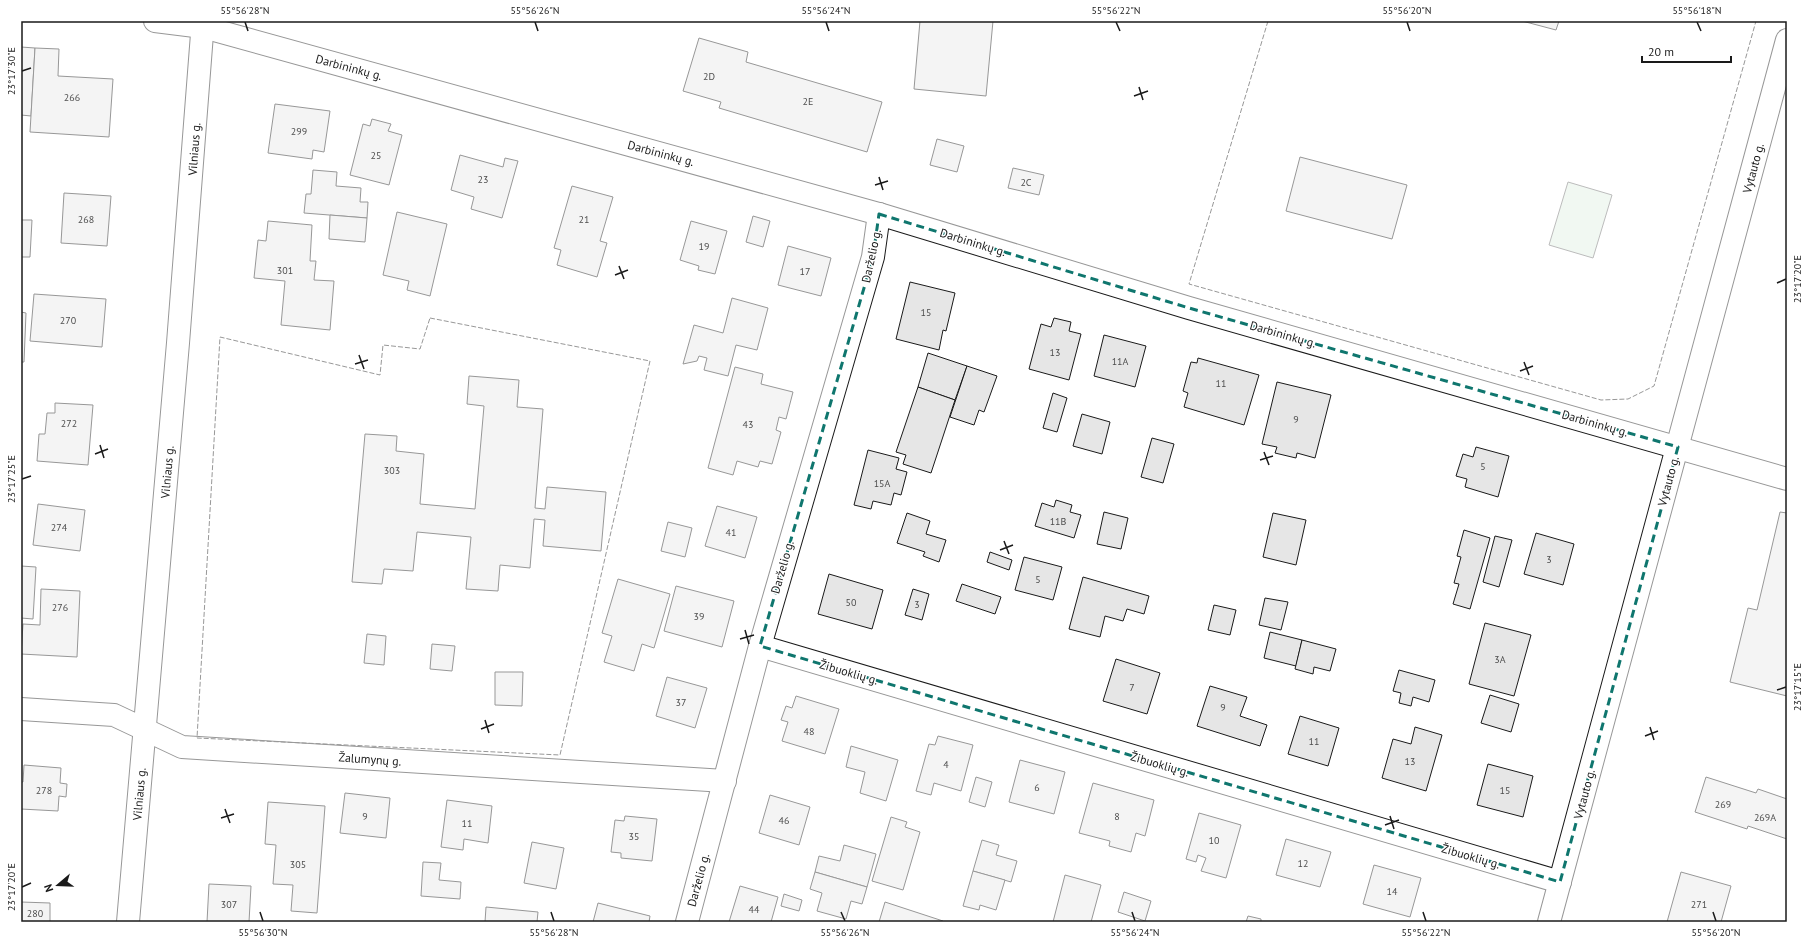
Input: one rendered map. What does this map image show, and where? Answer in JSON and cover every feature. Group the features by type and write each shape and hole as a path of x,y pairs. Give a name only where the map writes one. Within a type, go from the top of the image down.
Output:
{"main road":[{"name":"Darbininkų g.","path":"155,21 203,24 879,214 1189,308 1787,479"},
{"name":"Vilniaus g.","path":"128,922 178,343 203,24"},
{"name":"Vytauto g.","path":"1549,922 1787,40"},
{"name":"Darželio g.","path":"687,922 760,646 873,257 879,214"},
{"name":"Žibuoklių g.","path":"760,646 1560,882"},
{"name":"Žalumynų g.","path":"21,709 114,715 182,747 725,781"}],"highlighted area":[{"path":"879,214 1189,308 1678,447 1560,882 760,646 873,257"}],"green space":[{"path":"1568,182 1612,195 1593,258 1549,245"}],"building":[{"path":"920,21 993,21 986,96 914,89"},
{"path":"1522,21 1559,21 1556,30"},
{"path":"699,38 748,52 746,62 882,102 867,152 719,108 721,102 683,91"},
{"path":"21,47 35,48 31,116 21,115"},
{"path":"35,48 59,49 58,76 113,79 109,137 30,132"},
{"path":"275,104 330,111 324,152 313,150 312,159 268,153"},
{"path":"372,119 391,124 388,131 402,135 389,185 350,175 363,124 370,126"},
{"path":"937,139 964,146 957,172 930,165"},
{"path":"460,155 503,167 505,158 518,161 502,218 471,209 474,197 451,190"},
{"path":"1300,157 1407,185 1392,239 1286,211"},
{"path":"1013,168 1044,175 1039,195 1008,188"},
{"path":"313,170 337,172 336,186 361,188 360,202 368,202 367,218 304,213 306,194 311,194"},
{"path":"572,186 613,197 600,241 607,243 597,277 557,265 561,250 554,248"},
{"path":"64,193 111,196 107,246 61,243"},
{"path":"397,212 447,224 430,296 407,290 409,281 383,275"},
{"path":"330,215 367,218 365,242 329,239"},
{"path":"753,216 770,221 763,247 746,242"},
{"path":"21,220 32,220 30,257 21,257"},
{"path":"268,221 312,225 310,261 316,261 314,280 334,281 330,330 281,325 285,281 254,278 258,240 266,241"},
{"path":"691,221 727,231 715,274 698,270 699,266 680,260"},
{"path":"788,246 831,258 821,296 778,285"},
{"path":"910,282 955,293 946,331 943,330 939,350 896,339"},
{"path":"34,294 106,299 102,347 30,341"},
{"path":"732,298 768,308 757,350 736,345 728,376 704,370 707,358 699,356 697,361 683,364 694,325 723,333"},
{"path":"21,312 26,313 24,362 21,362"},
{"path":"1054,318 1071,322 1069,331 1081,334 1069,380 1029,369 1041,324 1051,327"},
{"path":"1104,335 1146,346 1135,387 1094,376"},
{"path":"928,353 967,366 955,400 918,387"},
{"path":"1198,358 1259,375 1244,425 1184,407 1188,393 1183,391 1191,362 1197,363"},
{"path":"967,366 997,376 984,412 979,410 974,425 950,417"},
{"path":"735,367 763,374 761,384 793,392 786,419 779,417 776,430 781,432 772,464 760,461 758,467 737,461 733,475 708,468"},
{"path":"469,376 519,380 517,407 543,409 535,508 545,509 547,487 606,492 601,551 543,546 545,520 534,519 530,568 500,565 498,591 466,589 471,537 417,532 413,571 384,569 382,584 352,582 365,434 397,436 396,451 424,454 420,504 475,509 484,406 467,404"},
{"path":"1277,382 1331,395 1315,458 1297,453 1296,458 1275,453 1277,447 1262,444"},
{"path":"918,387 955,400 931,473 903,464 906,455 896,452"},
{"path":"1053,393 1067,398 1057,432 1043,428"},
{"path":"55,403 93,405 88,465 37,461 39,434 45,434 47,413 55,413"},
{"path":"1082,414 1110,422 1102,454 1073,446"},
{"path":"1152,438 1174,444 1163,483 1141,477"},
{"path":"1476,447 1509,456 1498,497 1465,487 1467,479 1456,476 1463,454 1473,457"},
{"path":"868,450 899,458 896,469 907,472 901,495 894,493 891,505 873,501 871,509 854,505"},
{"path":"1056,500 1072,505 1070,512 1081,515 1074,538 1035,526 1042,503 1054,507"},
{"path":"38,504 85,510 80,551 33,545"},
{"path":"717,506 757,517 745,558 705,546"},
{"path":"1104,512 1128,518 1121,549 1097,544"},
{"path":"1780,512 1787,513 1787,696 1730,682 1748,608 1757,610"},
{"path":"907,513 930,521 926,534 946,540 939,562 923,556 925,552 897,543"},
{"path":"1273,513 1306,520 1296,565 1263,557"},
{"path":"668,522 692,528 685,557 661,551"},
{"path":"1464,530 1490,538 1470,609 1453,604 1459,584 1454,583 1461,557 1457,556"},
{"path":"1536,533 1574,544 1563,585 1524,574"},
{"path":"1495,536 1512,540 1499,587 1483,582"},
{"path":"990,552 1012,560 1009,570 987,562"},
{"path":"1024,557 1062,567 1053,600 1015,590"},
{"path":"21,566 36,567 33,619 21,618"},
{"path":"829,574 883,590 872,629 818,614"},
{"path":"1083,577 1149,596 1144,614 1127,609 1123,621 1105,616 1100,637 1069,629"},
{"path":"618,579 670,594 654,648 642,644 634,671 604,662 612,636 602,633"},
{"path":"962,584 1001,597 995,614 956,601"},
{"path":"676,586 734,601 722,647 664,631"},
{"path":"41,589 80,591 77,657 21,654 23,624 40,625"},
{"path":"913,589 929,594 922,620 905,615"},
{"path":"1265,598 1288,602 1281,630 1259,625"},
{"path":"1214,605 1236,610 1230,635 1208,630"},
{"path":"1485,623 1531,635 1514,696 1469,684"},
{"path":"1270,632 1302,640 1296,666 1264,658"},
{"path":"367,634 386,636 384,665 364,663"},
{"path":"1302,640 1336,649 1330,671 1314,667 1313,674 1295,669"},
{"path":"432,644 455,646 452,671 430,669"},
{"path":"1116,659 1160,673 1147,714 1103,701"},
{"path":"1399,670 1435,680 1429,702 1413,697 1411,706 1399,703 1401,693 1393,691"},
{"path":"495,672 523,672 522,706 495,705"},
{"path":"667,677 707,688 695,728 656,716"},
{"path":"1210,686 1247,697 1240,716 1267,725 1260,746 1197,726"},
{"path":"1490,695 1519,704 1511,732 1481,723"},
{"path":"796,696 839,709 825,754 782,741 788,722 781,720 786,706 792,708"},
{"path":"1300,716 1339,728 1328,766 1288,754"},
{"path":"1415,727 1442,735 1426,791 1382,778 1393,739 1411,744"},
{"path":"938,736 973,745 961,791 934,783 931,795 916,791 929,744 935,745"},
{"path":"851,746 898,760 886,801 860,793 865,772 846,767"},
{"path":"1020,760 1065,772 1054,814 1009,802"},
{"path":"1488,764 1533,776 1523,817 1477,805"},
{"path":"24,765 61,768 60,783 67,784 66,797 59,796 58,811 21,809 21,782 23,782"},
{"path":"976,777 992,782 985,807 969,802"},
{"path":"1706,777 1756,793 1758,789 1787,799 1787,839 1748,826 1747,829 1695,812"},
{"path":"1093,783 1154,800 1145,836 1136,833 1131,852 1109,846 1110,841 1079,833"},
{"path":"345,793 390,798 386,838 340,833"},
{"path":"770,795 810,807 799,845 759,833"},
{"path":"447,800 492,806 488,843 464,839 463,850 441,847"},
{"path":"268,802 325,806 317,913 291,911 293,885 273,884 276,845 265,844"},
{"path":"1199,813 1241,825 1226,878 1201,871 1206,858 1198,855 1196,862 1186,859"},
{"path":"625,816 657,819 652,861 621,858 621,853 611,852 615,820 624,821"},
{"path":"891,817 907,822 905,827 920,832 903,890 872,881"},
{"path":"1286,839 1331,852 1320,887 1276,875"},
{"path":"982,840 999,845 996,855 1017,861 1011,882 973,871"},
{"path":"532,842 564,848 556,889 524,883"},
{"path":"844,845 876,854 867,887 815,872 819,856 840,861"},
{"path":"423,862 441,863 439,880 461,882 460,899 421,896"},
{"path":"1374,865 1421,878 1410,917 1363,904"},
{"path":"973,871 1005,880 996,910 980,905 979,910 963,906"},
{"path":"815,872 867,887 862,904 851,901 846,919 817,911 822,893 810,889"},
{"path":"1681,872 1731,886 1721,922 1667,922"},
{"path":"1065,875 1101,885 1091,922 1053,922"},
{"path":"209,884 251,886 249,922 207,922"},
{"path":"740,886 778,897 771,922 729,922"},
{"path":"1124,892 1151,901 1145,921 1118,912"},
{"path":"784,894 802,900 799,911 781,906"},
{"path":"21,902 50,903 50,922 21,922"},
{"path":"885,902 943,921 879,922"},
{"path":"598,903 650,916 649,922 593,922"},
{"path":"486,907 538,912 537,922 485,922"},
{"path":"1248,916 1261,919 1261,922 1246,922"}],"fence":[{"path":"1268,21 1189,284 1601,400 1628,399 1654,386 1756,21"},
{"path":"430,318 650,361 560,755 197,738 220,337 380,375 383,345 420,349 430,318"}]}
